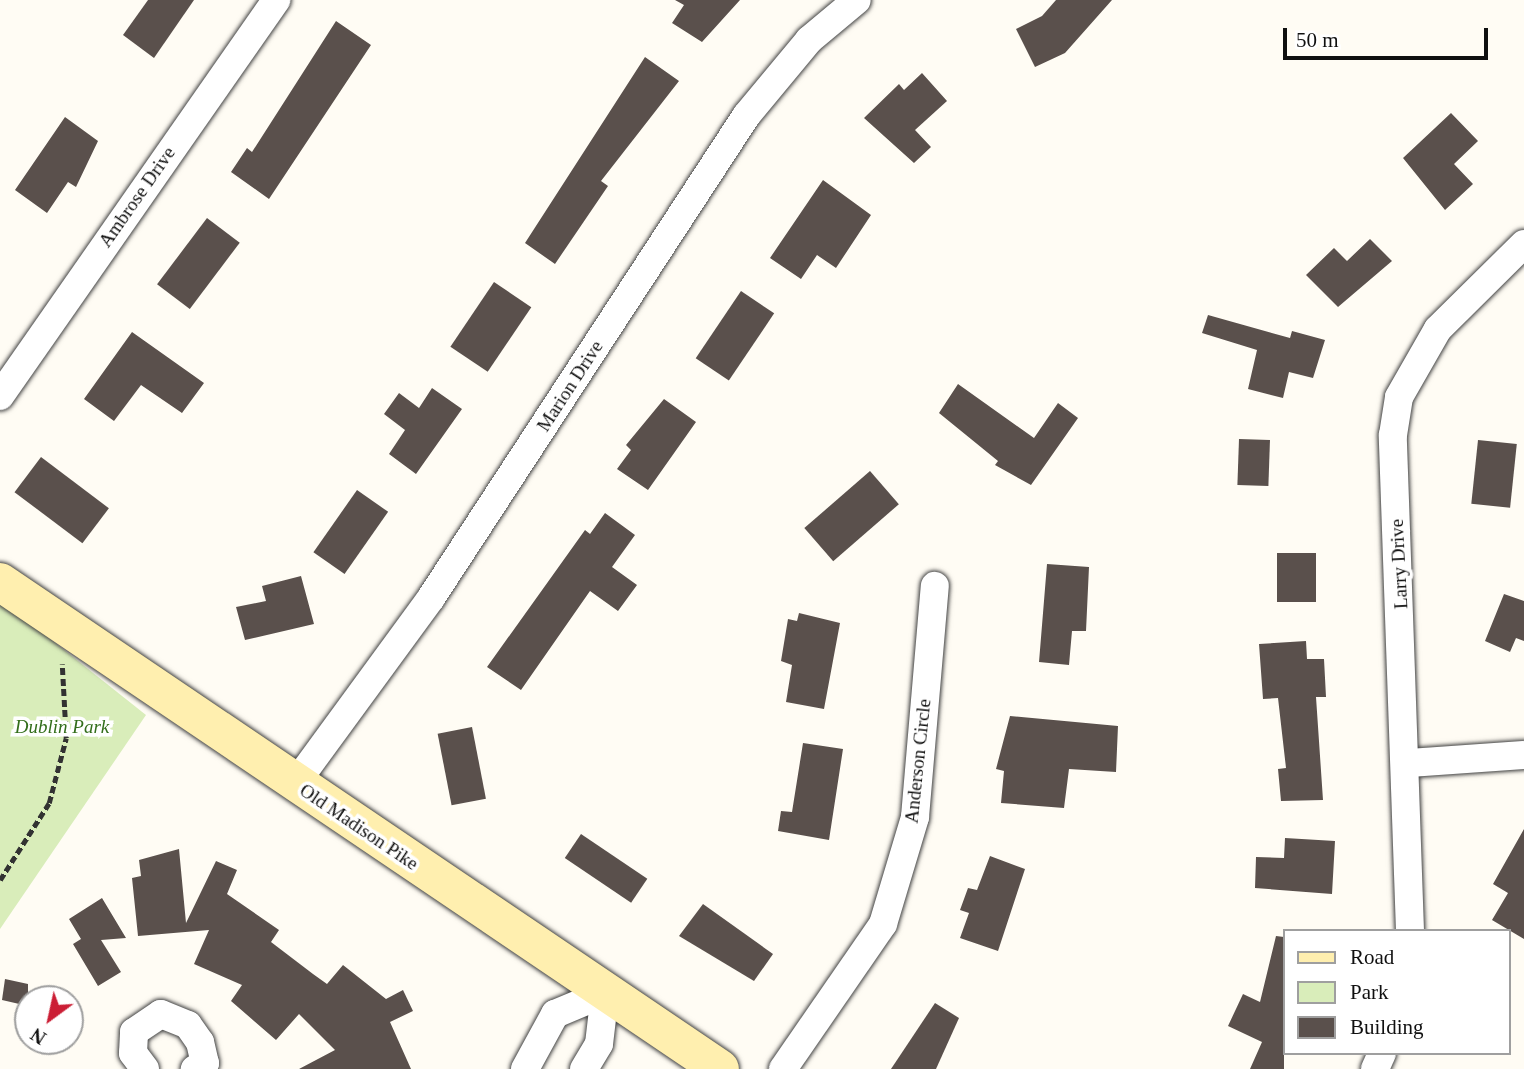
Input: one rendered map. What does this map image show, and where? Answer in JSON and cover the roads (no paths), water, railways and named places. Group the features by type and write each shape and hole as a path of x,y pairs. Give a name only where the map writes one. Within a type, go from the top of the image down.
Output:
{"main road":[{"name":"Old Madison Pike","path":"0,582 720,1069"}],"street":[{"name":"Ambrose Drive","path":"0,396 276,0"},
{"name":"Marion Drive","path":"295,784 431,598 746,116 808,40 857,0"},
{"name":"Larry Drive","path":"1410,929 1409,763 1393,435 1399,397 1438,329 1524,244"},
{"name":"Anderson Circle","path":"783,1069 883,924 915,817 935,586"},
{"path":"1409,763 1524,755"},
{"path":"525,1069 555,1014 605,993 600,1044 583,1069"},
{"path":"145,1069 133,1053 134,1032 161,1014 188,1025 203,1067"}],"park label":[{"name":"Dublin Park","path":"62,727"}]}
